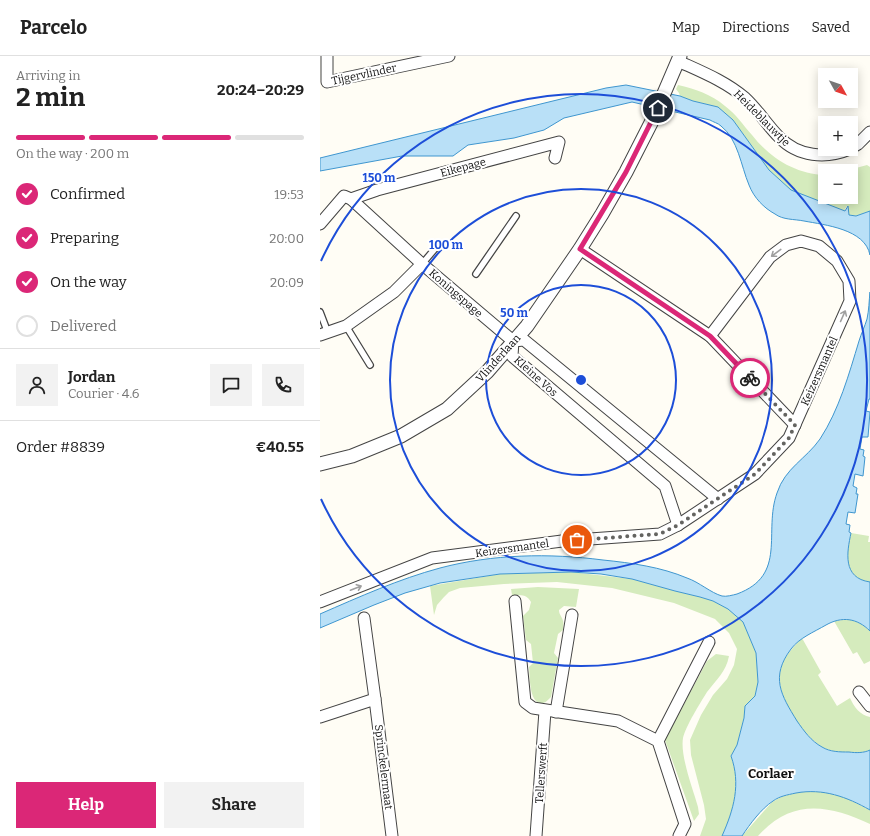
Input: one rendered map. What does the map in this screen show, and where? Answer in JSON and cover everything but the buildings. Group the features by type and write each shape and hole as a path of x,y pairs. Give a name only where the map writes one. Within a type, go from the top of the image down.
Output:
{"street":[{"name":"Tijgervlinder","path":"326,56 323,83 449,56"},
{"name":"Vlinderlaan","path":"320,464 352,456 401,436 447,409 487,372 527,326 580,249 626,172 653,119 679,59"},
{"name":"Heideblauwtje","path":"679,59 735,90 755,108 779,138 787,145 812,155 818,155"},
{"name":"Heideblauwtje","path":"858,144 870,132"},
{"name":"Eikepage","path":"348,198 559,142 555,158"},
{"path":"320,224 348,198 422,264"},
{"name":"Keizersmantel","path":"320,602 432,558 562,541 660,534 678,525 755,474 789,438 850,301 849,281 837,261 819,246 801,241 786,245 770,257 710,336"},
{"path":"580,249 710,336 795,425"},
{"name":"Koningspage","path":"324,334 346,326 394,292 422,264 513,341"},
{"name":"Kleine Vos","path":"678,525 665,486 512,356 513,341 524,340 718,499"},
{"path":"515,600 525,702 533,708 618,721 658,741"},
{"name":"Tellerswerft","path":"536,836 550,711 572,615"},
{"name":"Sprinckelermaat","path":"364,618 392,836"},
{"path":"679,836 685,824 658,741 709,642"},
{"path":"859,692 870,706"},
{"path":"320,717 375,698"}],"lane":[{"path":"476,274 516,216"},
{"path":"422,264 438,244"},
{"path":"320,312 324,334"},
{"path":"346,326 370,365"}],"green space":[{"path":"678,85 691,88 714,98 733,112 759,143 775,158 803,172 818,174 818,201 791,190 769,170 733,120 718,107 680,96 676,89"},
{"path":"867,165 870,167 870,211 856,216 849,215 847,206 844,211 826,204 858,204 858,167"},
{"path":"851,533 869,536 870,582 861,580 855,575 848,563 848,548"},
{"path":"571,572 632,579 700,597 713,601 728,609 743,622 756,653 758,682 755,696 745,706 744,717 737,745 731,756 736,777 735,796 730,816 722,836 700,836 706,819 704,805 691,755 690,740 701,715 713,695 727,679 734,665 737,649 729,633 715,619 674,603 612,588 557,582 504,584 460,588 449,592 444,597 437,605 434,615 430,586 500,574"},
{"path":"538,587 579,589 576,607 564,606 559,610 563,622 563,630 558,634 554,653 558,658 551,697 543,703 536,701 531,688 529,667 533,663 531,644 526,640 523,616 529,610 531,602 525,596 512,595 511,589"},
{"path":"850,619 860,623 870,631 870,661 864,664 857,652 853,654 834,621"},
{"path":"802,638 821,672 818,675 837,706 850,698 858,710 870,717 870,750 865,752 846,753 832,751 822,747 807,734 792,714 782,693 780,673 785,658"},
{"path":"716,654 729,656 728,662 697,708 683,738 683,754 699,814 694,821 665,740 707,661"},
{"path":"801,792 823,792 844,797 870,810 870,824 826,809 798,810 784,815 758,836 742,836 772,802 783,796"}],"water":[{"path":"626,85 680,96 718,107 733,120 769,170 791,190 818,200 818,204 827,204 845,211 848,206 849,215 856,216 870,211 870,255 867,246 861,239 852,234 833,227 778,216 763,206 751,190 735,145 727,131 718,124 710,120 632,102 564,118 544,130 514,138 468,145 453,156 402,156 320,171 320,158 606,88"},
{"path":"870,292 870,399 866,411 870,412 868,437 862,437 860,449 864,450 863,456 865,457 863,476 855,474 853,486 857,488 856,494 858,494 855,513 848,512 846,524 850,525 849,532 851,533 848,548 848,563 855,575 861,580 870,582 870,631 860,623 849,620 838,620 826,625 794,645 785,659 779,677 780,686 786,703 800,725 814,742 825,749 835,751 865,752 870,750 870,810 853,801 834,795 816,792 796,793 776,799 769,804 756,817 742,836 722,836 730,816 735,796 736,777 731,756 737,745 744,718 745,706 755,696 758,682 756,653 743,622 728,609 713,601 632,579 601,574 571,572 500,574 440,583 405,593 320,628 320,614 409,577 460,563 501,557 562,556 635,564 657,568 677,574 718,595 724,596 737,594 753,586 763,576 768,564 771,551 773,508 777,493 790,470 820,439 833,416 843,392 867,319"}],"way so far":[{"path":"577,540 660,534 678,525 755,474 789,438 795,425 750,378"}],"district":[{"name":"Corlaer","path":"771,773"}],"route":[{"path":"658,108 626,172 580,249 710,336 750,378"}]}
